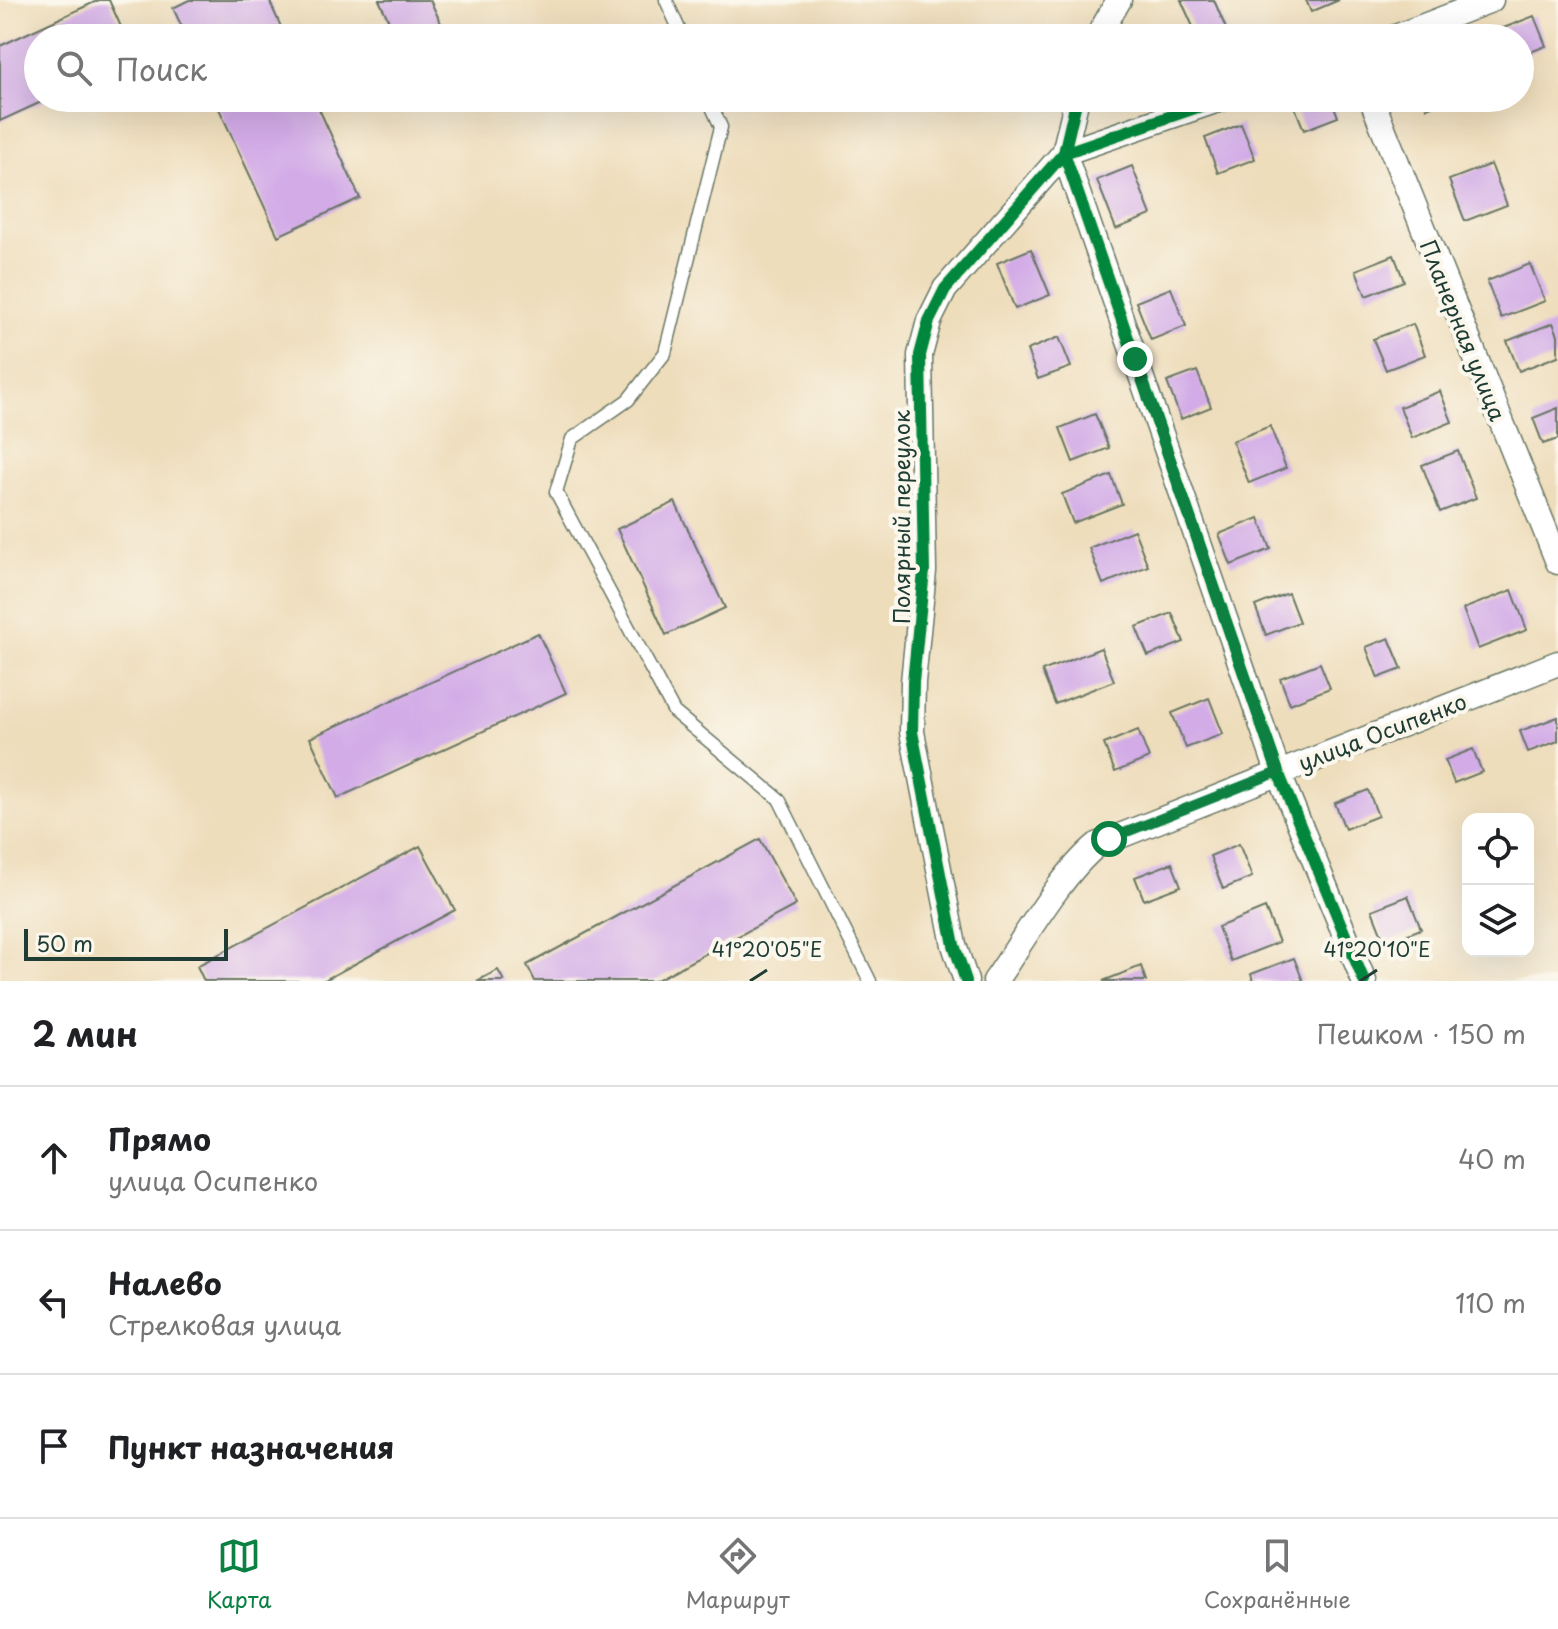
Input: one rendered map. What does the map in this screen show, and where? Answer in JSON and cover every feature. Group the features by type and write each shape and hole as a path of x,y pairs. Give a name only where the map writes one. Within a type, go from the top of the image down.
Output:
{"street":[{"path":"1105,24 1119,0"},
{"path":"1429,24 1491,0"},
{"name":"Полярный переулок","path":"966,981 954,945 912,732 913,682 924,571 920,355 929,321 945,289 1064,153 1074,112"},
{"path":"1183,112 1064,153 1278,772 1364,981"},
{"name":"Планерная улица","path":"1377,112 1558,562"},
{"name":"улица Осипенко","path":"995,981 1049,902 1087,852 1097,845 1558,663"}],"lane":[{"path":"666,0 677,24"},
{"path":"714,112 721,127 665,353 628,400 572,439 556,492 674,712 779,799 870,981"}],"building":[{"path":"99,0 109,0 120,24 47,24"},
{"path":"189,0 269,0 280,24 180,24 173,8"},
{"path":"379,0 430,0 441,24 390,24"},
{"path":"1181,0 1214,0 1224,24 1192,24"},
{"path":"1306,0 1339,0 1311,12"},
{"path":"1534,16 1546,46 1534,51 1534,24 1514,24"},
{"path":"24,35 24,110 0,121 0,46"},
{"path":"220,112 320,112 360,198 278,236"},
{"path":"1297,112 1336,112 1338,117 1304,130"},
{"path":"1241,124 1255,159 1218,173 1205,138"},
{"path":"1491,164 1507,205 1465,221 1449,180"},
{"path":"1132,166 1151,215 1116,229 1097,180"},
{"path":"1031,249 1050,295 1015,309 997,263"},
{"path":"1394,255 1404,281 1366,296 1356,270"},
{"path":"1530,264 1545,301 1501,318 1487,281"},
{"path":"1171,288 1186,326 1151,340 1136,302"},
{"path":"1553,323 1558,335 1558,356 1519,371 1507,341"},
{"path":"1413,324 1425,355 1386,370 1373,339"},
{"path":"1059,337 1071,367 1038,379 1027,350"},
{"path":"1197,371 1211,407 1181,419 1167,382"},
{"path":"1440,391 1452,422 1412,438 1400,407"},
{"path":"1558,408 1558,439 1543,444 1533,418"},
{"path":"1095,414 1109,448 1073,462 1060,428"},
{"path":"1270,426 1286,468 1249,483 1232,441"},
{"path":"1458,451 1476,498 1440,512 1422,465"},
{"path":"1111,475 1122,504 1073,523 1062,494"},
{"path":"675,502 725,608 666,635 617,529"},
{"path":"1259,518 1271,549 1231,565 1219,534"},
{"path":"1134,530 1148,566 1103,584 1089,548"},
{"path":"1512,590 1527,630 1478,649 1463,609"},
{"path":"1288,593 1299,622 1266,635 1255,606"},
{"path":"1172,613 1184,642 1148,656 1136,627"},
{"path":"538,633 566,693 338,798 310,738"},
{"path":"1389,638 1402,669 1378,678 1366,647"},
{"path":"1101,648 1114,681 1055,704 1042,671"},
{"path":"1320,663 1330,688 1290,704 1280,678"},
{"path":"1209,698 1223,734 1186,748 1172,713"},
{"path":"1558,717 1558,741 1528,752 1520,731"},
{"path":"1138,730 1149,758 1115,772 1104,744"},
{"path":"1473,749 1482,772 1454,783 1445,760"},
{"path":"1368,790 1378,816 1345,829 1335,803"},
{"path":"760,839 796,905 655,981 535,981 527,965"},
{"path":"1239,844 1252,877 1223,889 1210,856"},
{"path":"420,846 455,910 323,981 204,981 197,966"},
{"path":"1172,863 1181,886 1144,900 1135,877"},
{"path":"1408,896 1421,929 1385,943 1372,910"},
{"path":"1265,908 1279,942 1231,961 1218,927"},
{"path":"1294,958 1303,981 1253,981 1251,974"},
{"path":"1141,966 1146,981 1103,981"},
{"path":"498,970 504,981 477,981"}],"cycle path":[{"path":"966,981 954,945 912,732 913,682 924,571 920,355 929,321 945,289 1064,153 1074,112"},
{"path":"1183,112 1064,153 1278,772 1364,981"}],"route":[{"path":"1109,839 1278,772 1135,359"}]}
